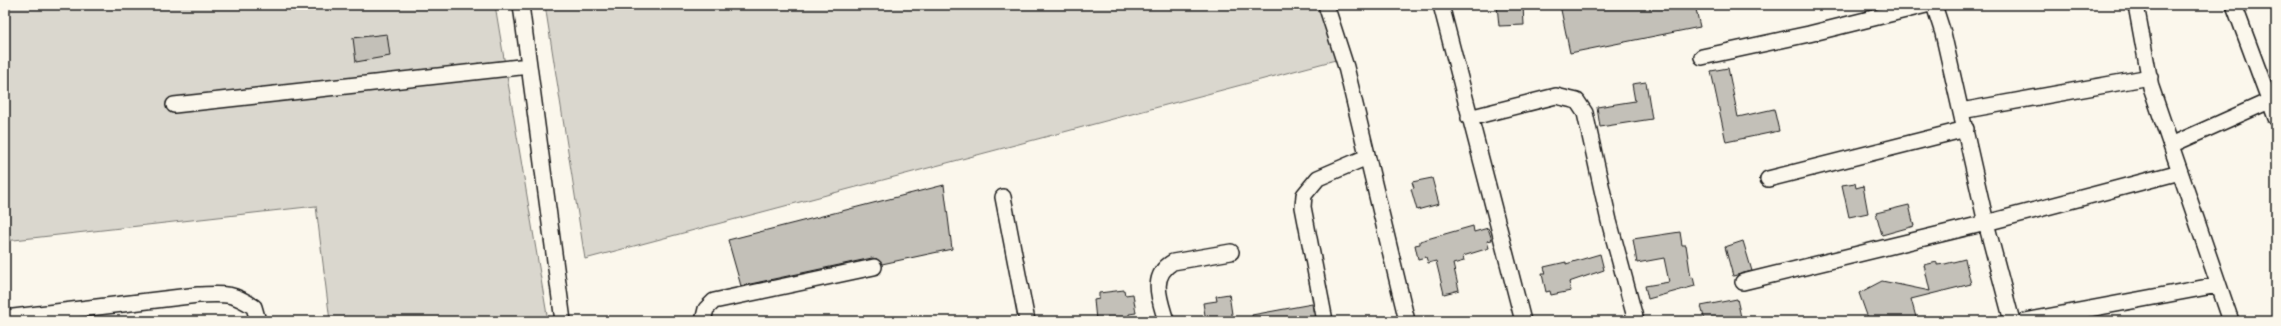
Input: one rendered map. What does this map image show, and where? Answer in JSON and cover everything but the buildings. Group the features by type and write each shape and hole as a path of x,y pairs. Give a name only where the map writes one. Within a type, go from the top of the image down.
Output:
{"street":[{"path":"520,5 563,321"},
{"path":"1326,5 1346,66 1407,321"},
{"path":"1441,5 1523,321"},
{"path":"1702,57 1809,34 1926,5"},
{"path":"1934,5 1966,129 1986,223 2012,321"},
{"path":"2136,5 2150,77 2171,145 2231,321"},
{"path":"2234,5 2273,100 2276,118"},
{"path":"174,105 529,66"},
{"path":"1961,111 2150,77"},
{"path":"1470,118 1556,96 1577,101 1585,112 1609,221 1636,321"},
{"path":"2171,145 2273,100"},
{"path":"1768,179 1966,129"},
{"path":"1325,321 1303,207 1304,195 1318,178 1368,156"},
{"path":"1743,282 1986,223 2180,172"},
{"path":"1003,197 1026,321"},
{"path":"1166,321 1158,294 1158,284 1165,266 1173,262 1231,252"},
{"path":"703,321 706,309 714,301 874,267"},
{"path":"2025,321 2218,286"},
{"path":"5,318 198,295 222,294 238,296 254,306 258,321"}],"shaded area":[{"path":"5,5 495,5 548,321 330,321 316,206 5,241"},
{"path":"545,5 1327,5 1343,58 585,259"}]}
